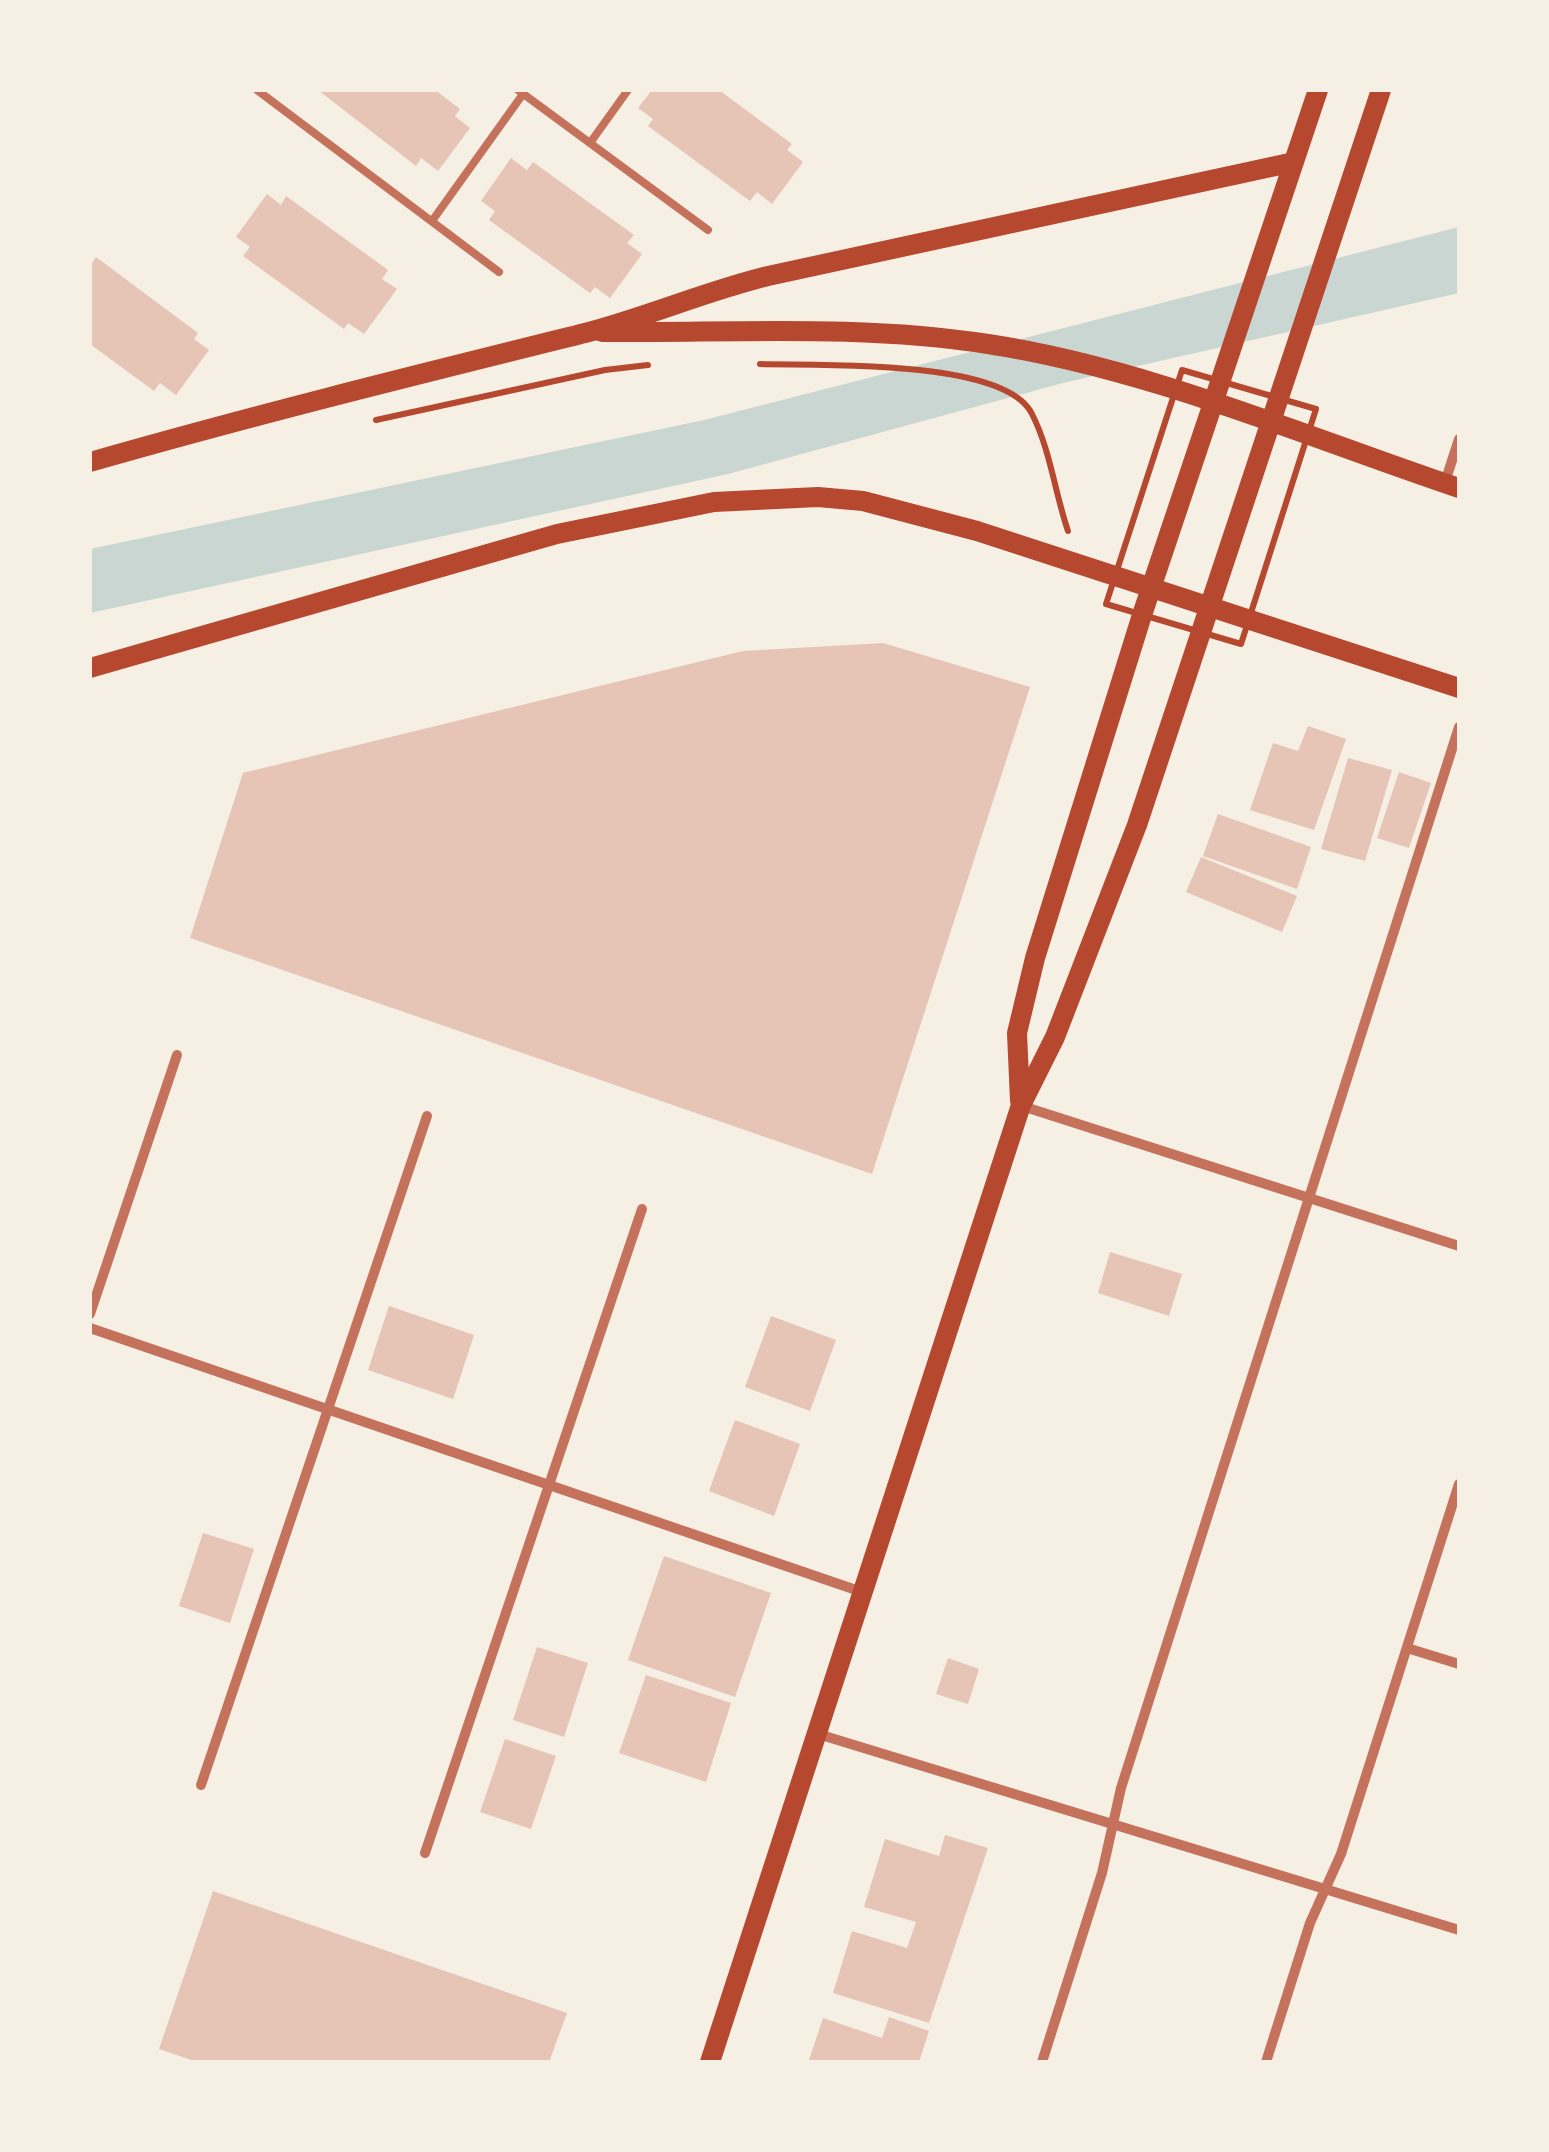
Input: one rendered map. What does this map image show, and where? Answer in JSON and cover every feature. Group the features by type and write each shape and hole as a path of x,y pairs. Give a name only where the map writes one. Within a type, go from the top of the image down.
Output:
{"main road":[{"path":"1021,1106 1017,1033 1030,977 1152,587 1318,90"},
{"path":"710,2062 1021,1106 1056,1037 1137,824 1381,90"},
{"path":"90,462 297,403 590,332 704,292 768,276 1294,162"},
{"path":"590,332 879,332 990,344 1213,404 1452,486"},
{"path":"90,668 557,534 714,502 818,497 863,501 1082,565 1459,688"}],"street":[{"path":"1452,486 1459,439"},
{"path":"1042,2062 1121,1788 1459,728"},
{"path":"90,1314 177,1056"},
{"path":"1021,1106 1459,1246"},
{"path":"201,1785 427,1116"},
{"path":"425,1853 642,1209"},
{"path":"90,1328 862,1592"},
{"path":"1266,2062 1310,1923 1341,1854 1459,1484"},
{"path":"1407,1648 1459,1664"},
{"path":"816,1734 1459,1930"}],"lane":[{"path":"257,90 500,272"},
{"path":"590,143 628,90"},
{"path":"432,221 520,92 708,230"}],"path":[{"path":"371,421 605,370 661,364"},
{"path":"758,364 908,369 966,376 1016,396 1032,412 1082,565"}],"shaded area":[{"path":"1459,227 1459,293 1063,383 728,474 90,613 90,549 704,420"}],"building":[{"path":"318,90 435,90 460,109 455,116 470,128 438,171 421,158 416,166"},
{"path":"652,90 719,90 792,144 787,150 803,162 772,204 757,192 750,201 648,126 653,119 638,108"},
{"path":"511,158 527,170 533,162 634,235 627,243 642,254 610,298 595,287 590,293 489,220 495,211 481,201"},
{"path":"267,194 281,205 286,196 388,270 382,279 397,289 364,334 348,323 344,329 243,256 250,247 236,237"},
{"path":"96,257 198,333 194,339 209,350 176,395 160,383 154,391 90,344 90,266"},
{"path":"883,643 1030,687 872,1174 190,938 243,773 743,651"},
{"path":"1308,726 1346,739 1314,830 1250,810 1273,743 1298,751"},
{"path":"1348,758 1392,770 1365,861 1321,849"},
{"path":"1399,772 1431,783 1409,848 1377,838"},
{"path":"1218,814 1311,847 1297,889 1203,856"},
{"path":"1201,857 1297,896 1282,932 1186,892"},
{"path":"1110,1252 1182,1274 1169,1316 1098,1293"},
{"path":"389,1306 474,1335 453,1399 368,1370"},
{"path":"771,1316 836,1340 810,1411 745,1387"},
{"path":"735,1420 800,1444 774,1516 709,1491"},
{"path":"203,1533 254,1549 230,1623 179,1606"},
{"path":"664,1556 771,1593 735,1697 628,1660"},
{"path":"537,1647 588,1663 564,1737 513,1720"},
{"path":"948,1658 979,1669 968,1704 936,1694"},
{"path":"646,1675 731,1703 706,1782 619,1753"},
{"path":"505,1739 556,1756 531,1829 480,1812"},
{"path":"945,1835 988,1848 929,2023 833,1993 852,1931 907,1948 916,1922 864,1907 885,1839 939,1856"},
{"path":"213,1891 567,2013 549,2062 197,2062 159,2049"},
{"path":"889,2017 929,2031 919,2062 809,2060 823,2018 882,2038"}]}
